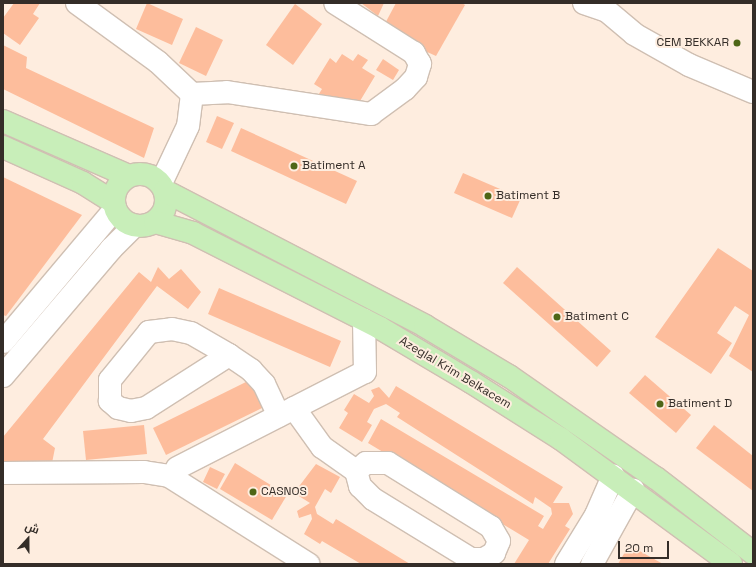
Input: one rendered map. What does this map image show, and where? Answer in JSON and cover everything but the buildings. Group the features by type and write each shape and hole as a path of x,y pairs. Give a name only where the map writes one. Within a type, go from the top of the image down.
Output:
{"main road":[{"path":"3,121 129,176 146,174 163,187 425,326 509,376 656,478 753,553"},
{"path":"3,147 83,183 114,205 125,222 145,224 166,208 163,187"},
{"path":"114,205 117,186 129,176"},
{"name":"Azeglal Krim Belkacem","path":"145,224 193,233 364,320 471,382 613,476 731,564"}],"street":[{"path":"76,3 158,62 192,94 226,92 371,114 405,90 416,77 420,64 414,54 335,3"},
{"path":"584,3 607,11 634,34 689,65 753,92"},
{"path":"163,187 188,126 192,94"},
{"path":"6,333 114,205"},
{"path":"3,376 110,248 145,224"},
{"path":"177,468 365,372 364,320"},
{"path":"229,355 146,408 131,411 118,408 110,400 110,380 149,332 172,329 191,333 229,355 264,384 286,412 322,447 356,471 360,486 373,499 414,526 471,559 484,558 494,553 499,541 491,526 388,463 366,463 356,471"},
{"path":"3,473 144,472 169,476 308,564"},
{"path":"566,564 596,515 613,476"},
{"path":"592,564 633,490"}],"place":[{"name":"CEM BEKKAR","path":"737,43"},
{"name":"Batiment A","path":"294,166"},
{"name":"Batiment B","path":"488,196"},
{"name":"Batiment C","path":"557,317"},
{"name":"Batiment D","path":"660,404"},
{"name":"CASNOS","path":"253,492"}]}
